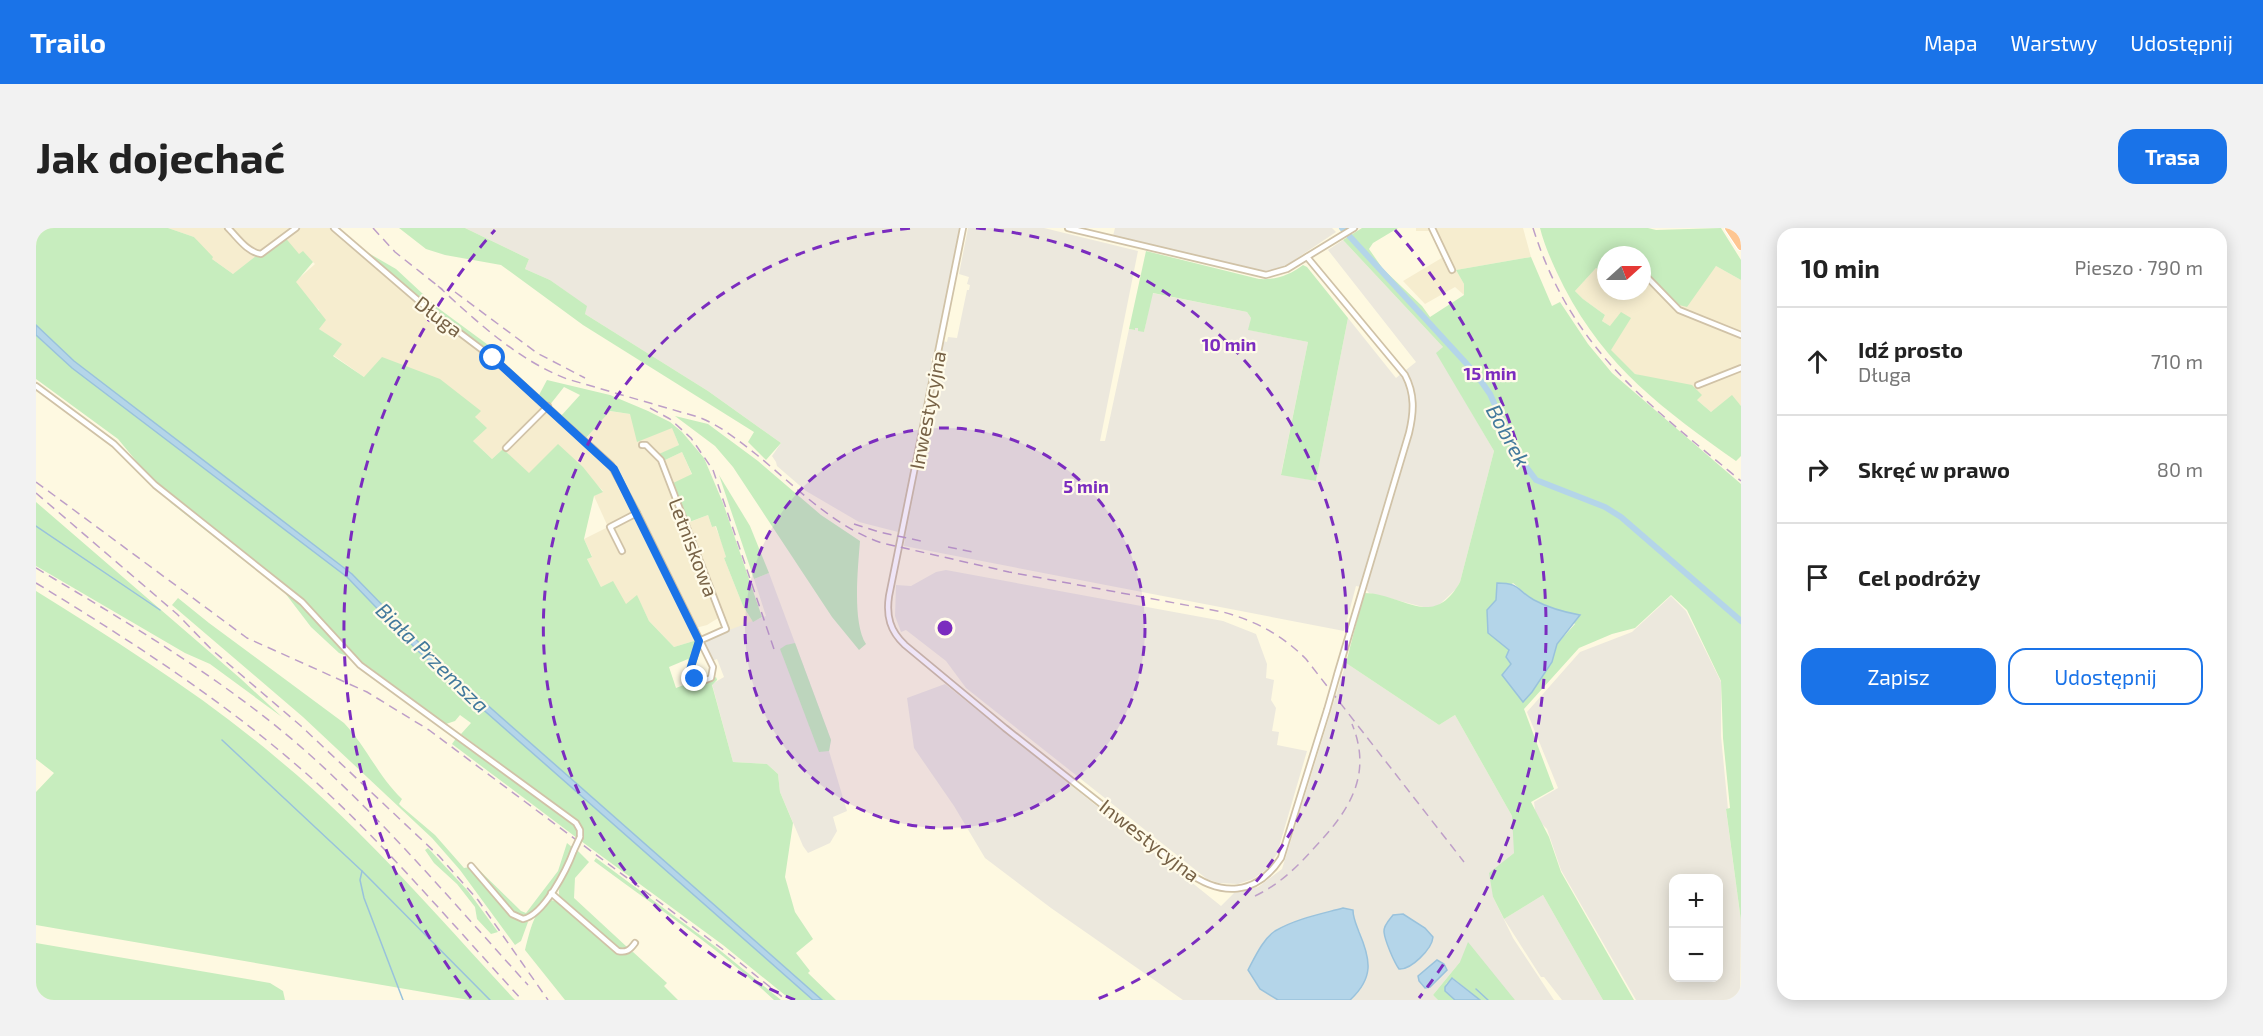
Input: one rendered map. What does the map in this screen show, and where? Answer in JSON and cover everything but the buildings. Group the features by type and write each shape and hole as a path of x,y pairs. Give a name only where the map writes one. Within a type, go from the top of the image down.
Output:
{"highway":[{"path":"1729,228 1741,246"},
{"path":"1736,228 1741,236"}],"street":[{"path":"228,228 254,253 261,254 296,228"},
{"name":"Długa","path":"334,228 427,308 484,350 611,465 713,667 712,675 705,681 695,679 690,672 699,641"},
{"name":"Inwestycyjna","path":"963,228 889,596 889,619 895,634 905,645 1005,728 1186,871 1198,880 1218,888 1237,889 1252,885 1270,872 1281,858 1409,433 1413,404 1411,388 1405,375 1307,257"},
{"path":"1068,228 1260,274 1279,273 1352,229"},
{"path":"1432,228 1452,270"},
{"path":"1651,281 1679,310 1741,335"},
{"path":"1698,385 1741,368"},
{"path":"36,386 114,444 155,485 302,602 360,665 559,809 576,823 580,830 580,837 564,874 532,916 518,919 471,866"},
{"path":"506,448 548,406"},
{"name":"Letniskowa","path":"642,445 646,445 661,460 726,629 699,641"},
{"path":"622,551 610,527 637,513"},
{"path":"551,893 618,951 624,952 635,944"}],"shaded area":[{"path":"168,228 331,228 343,241 435,318 472,343 584,441 609,411 630,414 672,427 679,445 659,455 663,461 682,452 692,475 685,524 708,515 712,527 715,526 721,540 726,557 724,558 743,606 753,622 730,631 723,615 707,625 692,629 697,640 674,647 649,621 637,596 626,605 601,587 587,559 592,556 584,539 608,527 594,496 603,491 558,445 529,474 503,449 492,459 473,441 475,417 480,411 364,377 333,355 341,344 319,329 319,310 307,299 295,282 315,264 303,252 233,274 212,259 194,237"},
{"path":"465,228 961,228 931,361 935,360 939,340 947,342 948,337 957,338 970,285 967,284 969,277 959,274 968,228 1044,228 1138,251 1100,441 1105,441 1129,329 1134,330 1135,327 1144,332 1152,293 1247,312 1251,318 1249,330 1308,342 1281,474 1316,481 1348,318 1396,378 1416,362 1328,250 1343,240 1444,348 1437,353 1494,451 1460,582 1438,606 1427,608 1369,593 1365,588 1356,586 1344,631 904,546 905,537 898,532 859,522 806,491 777,466 772,456 781,443 708,391 585,314 586,306 550,280 525,269 529,259"},
{"path":"1115,228 1332,228 1336,232 1287,265 1272,271 1255,271 1113,236"},
{"path":"1416,228 1523,228 1531,257 1456,270 1464,284 1464,295 1455,287 1425,304 1403,281 1445,256 1431,231 1416,231"},
{"path":"1716,266 1741,280 1741,406 1732,396 1711,412 1697,400 1650,378 1635,374 1610,350 1610,326 1602,321 1605,315 1575,291 1596,268 1597,300 1651,300 1651,276 1678,305"},
{"path":"946,570 1223,621 1256,634 1267,664 1266,678 1274,680 1271,700 1276,708 1272,731 1279,732 1277,745 1307,751 1277,854 1266,870 1253,879 1238,884 1219,883 1207,879 966,688 946,661 906,630 901,632 895,616 896,585 911,586 936,572"},
{"path":"769,573 831,740 829,751 847,811 833,817 837,831 830,843 808,853 780,792 778,774 767,764 733,762 712,684 724,677 717,659 712,661 703,640 766,616 754,579"},
{"path":"1671,596 1686,611 1721,682 1721,736 1728,809 1726,810 1741,921 1740,1000 1636,1000 1561,870 1547,829 1536,818 1534,802 1558,788 1527,712 1580,652 1632,632"},
{"path":"1346,663 1439,725 1455,715 1514,823 1514,853 1509,857 1493,897 1513,938 1554,1000 1515,1000 1460,962 1433,995 1438,1000 1183,1000 1051,908 985,858 954,806 914,748 907,698 945,684 1221,906 1234,893 1258,887 1282,869"},
{"path":"1543,895 1603,1000 1562,1000 1544,977 1541,977 1504,919"}],"green space":[{"path":"36,228 168,228 194,237 213,257 212,259 233,274 283,235 299,254 303,251 313,262 296,282 326,320 319,329 342,344 333,356 364,377 382,357 440,379 481,411 475,417 487,428 473,441 492,459 503,449 529,473 558,444 583,467 603,492 594,496 584,539 592,557 587,559 601,587 613,581 626,604 637,595 649,621 674,647 697,640 689,662 688,659 669,667 676,688 694,681 704,684 716,677 717,680 712,685 733,762 767,764 778,774 780,792 793,823 785,877 795,912 813,939 796,953 810,971 808,973 836,1000 822,1000 433,657 352,574 74,361 36,325"},
{"path":"399,228 465,228 529,259 525,269 550,280 587,306 585,314 708,391 781,443 766,460 748,442 754,432 583,325 501,265 445,255 426,249"},
{"path":"1362,228 1398,228 1373,243 1369,249 1383,269 1422,306 1430,317 1464,295 1464,284 1456,270 1531,257 1552,306 1560,302 1588,344 1612,373 1741,484 1741,921 1726,809 1730,808 1723,738 1721,681 1687,610 1671,595 1635,628 1612,634 1579,648 1524,709 1554,789 1531,802 1549,837 1561,872 1634,1000 1603,1000 1543,895 1504,919 1493,897 1489,873 1514,853 1512,816 1455,715 1439,725 1346,663 1364,593 1428,607 1439,604 1450,597 1460,582 1494,451 1436,353 1443,347 1343,240","holes":["1513,583 1532,599 1561,612 1575,624 1557,644 1552,662 1523,702 1503,675 1511,664 1510,650 1497,638 1487,610"]},
{"path":"1540,228 1648,228 1656,230 1721,228 1741,260 1741,280 1716,266 1687,307 1679,305 1651,277 1651,246 1597,246 1597,268 1575,291 1605,315 1602,321 1610,326 1621,312 1631,318 1611,350 1635,374 1692,385 1702,395 1697,400 1711,412 1732,395 1741,406 1741,456 1736,461 1661,405 1618,364 1581,316 1547,251"},
{"path":"358,247 396,269 438,308 499,353 496,355 428,306"},
{"path":"1146,251 1259,279 1283,276 1303,265 1348,318 1316,481 1281,475 1308,342 1248,330 1251,318 1247,312 1153,293 1144,332 1138,331 1138,328 1129,329"},
{"path":"36,335 347,577 431,663 813,1000 791,1000 723,945 581,841 584,832 577,821 461,734 471,723 460,715 455,721 446,724 362,662 339,653 311,627 285,593 171,503 118,439 36,379"},
{"path":"547,380 610,395 670,422 682,432 704,458 723,503 762,617 753,622 743,606 724,558 726,557 716,526 712,527 708,515 684,524 669,485 692,474 682,452 663,461 659,454 679,445 672,428 637,442 630,414 610,411 586,438 561,416 580,395 564,387 549,406 539,395"},
{"path":"675,416 708,424 758,461 821,515 860,541 857,609 866,644 859,650 832,617 733,467 715,446"},
{"path":"719,475 750,526 769,573 754,579"},
{"path":"36,502 282,717 210,664 185,653 36,566"},
{"path":"36,591 130,650 191,692 250,736 311,787 430,907 515,1000 469,1000 36,925 36,792 54,773 36,759"},
{"path":"178,598 344,723 402,799 399,804 435,835 464,868 470,867 508,913 515,919 528,922 521,941 515,945 460,870 432,838 303,717 172,605"},
{"path":"795,643 831,740 829,751 819,752 780,649"},
{"path":"457,737 572,821 579,831 577,838 452,744"},
{"path":"567,843 573,848 559,876 541,904 526,918 516,916 473,866 521,911 526,913 558,871"},
{"path":"428,848 468,891 498,932 491,934 477,919 475,907 457,884 434,863 425,850"},
{"path":"577,850 589,862 575,878 574,898 627,947 619,950 560,898 562,881"},
{"path":"596,858 716,947 781,1000 774,1000 709,945 594,861"},
{"path":"551,900 558,902 619,954 633,952 667,983 664,986 678,1000 565,1000 525,950 536,915"},
{"path":"1468,942 1515,1000 1480,1000 1453,978 1446,984 1445,991 1455,1000 1438,1000 1433,995 1460,962"},
{"path":"36,943 270,983 283,991 285,1000 36,1000"}],"water":[{"name":"Biała Przemsza","path":"36,325 74,361 352,574 433,657 822,1000 813,1000 453,683 417,650 347,577 72,368 36,335"},
{"path":"1497,583 1510,584 1545,605 1580,615 1557,644 1552,662 1523,702 1502,675 1511,664 1506,657 1509,650 1488,633 1487,610 1496,600"},
{"path":"1343,908 1353,910 1368,960 1367,976 1358,992 1350,1000 1278,1000 1260,989 1248,970 1271,934 1300,920"},
{"path":"1403,914 1425,928 1433,937 1429,947 1420,958 1409,966 1399,969 1388,946 1384,930 1393,915"},
{"path":"1437,960 1444,964 1447,970 1430,987 1425,988 1418,976"},
{"path":"1452,978 1480,1000 1455,1000 1445,991 1445,987"}],"waterway":[{"name":"Bobrek","path":"1342,228 1476,374 1490,394 1518,456 1536,480 1605,507 1621,517 1741,621"},
{"path":"36,526 160,610"},
{"path":"222,740 362,871 490,1000"},
{"path":"362,871 360,880 364,898 403,1000"},
{"path":"1476,989 1488,1000"}],"railway":[{"path":"373,228 395,252 443,290"},
{"path":"1533,228 1549,271 1591,342 1645,399 1741,481"},
{"path":"438,286 499,339 549,371 567,379 698,417 714,424 757,455 832,517 864,536 882,543 1009,572 1223,612 1268,630 1306,659 1464,862"},
{"path":"455,292 537,353 585,378"},
{"path":"650,408 670,419 691,438 713,470 775,652"},
{"path":"36,482 247,638 367,692 429,730 733,957 786,1000"},
{"path":"36,493 177,614 211,649 301,726 439,856 478,900 548,1000"},
{"path":"854,524 921,541"},
{"path":"948,547 973,552"},
{"path":"36,568 177,655 278,727 367,809 528,985"},
{"path":"36,583 176,673 243,722 308,775 391,856 522,1000"},
{"path":"1255,896 1295,868 1338,820 1347,806 1354,791 1360,760 1358,742 1352,724"}],"route":[{"path":"493,358 596,450 618,475 699,641 690,670 695,679"}]}
